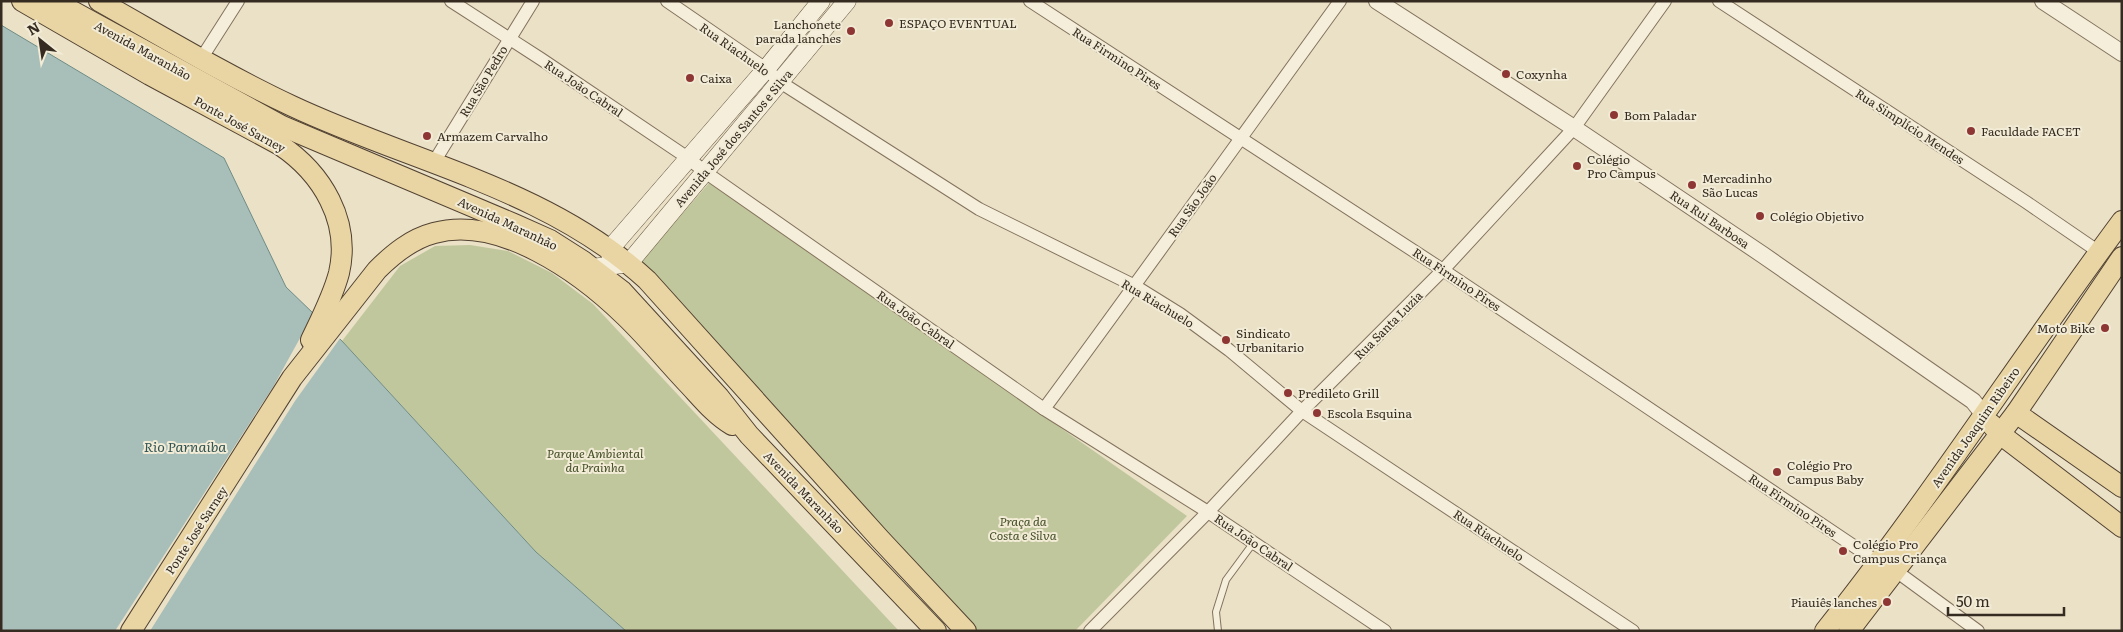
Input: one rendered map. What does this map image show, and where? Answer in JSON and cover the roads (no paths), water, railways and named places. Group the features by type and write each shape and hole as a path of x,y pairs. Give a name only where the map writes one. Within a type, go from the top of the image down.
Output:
{"main road":[{"name":"Ponte José Sarney","path":"22,1 293,154 317,179 336,213 341,234 342,253 338,273 325,310 292,378"},
{"name":"Avenida Maranhão","path":"54,1 282,126 550,240 593,268 622,291 719,397 749,436 936,631"},
{"name":"Avenida Maranhão","path":"100,1 201,59 293,106 434,162 562,219 592,237 617,259 647,280 880,539 966,631"},
{"name":"Avenida José dos Santos e Silva","path":"617,259 688,158 766,69 821,1"},
{"name":"Avenida José dos Santos e Silva","path":"617,259 705,172 847,1"},
{"name":"Avenida Joaquim Ribeiro","path":"1849,631 1984,415 2122,222"},
{"name":"Ponte José Sarney","path":"131,631 292,378 352,301 392,255 421,237 444,230 473,229 489,232 519,243 559,264 625,316 710,408 728,423 749,436"},
{"path":"593,268 617,259 622,291"},
{"name":"Avenida Joaquim Ribeiro","path":"1825,631 1888,567 2000,434 2120,264"},
{"path":"2016,413 2122,487"},
{"path":"1984,415 2000,434 2122,527"}],"street":[{"path":"201,59 238,1"},
{"name":"Rua João Cabral","path":"451,1 688,158 705,172 1044,409 1208,512 1385,631"},
{"name":"Rua São Pedro","path":"434,162 533,1"},
{"name":"Rua Riachuelo","path":"667,1 766,69 780,82 979,209 1135,286 1206,332 1302,411 1633,631"},
{"name":"Rua Firmino Pires","path":"1030,1 1443,270 1888,567 1978,631"},
{"name":"Rua São João","path":"1044,409 1340,1"},
{"name":"Rua Rui Barbosa","path":"1377,1 1574,128 1763,255 1973,401 1984,415"},
{"name":"Rua Santa Luzia","path":"1090,631 1208,512 1302,411 1443,270 1574,128 1665,1"},
{"name":"Rua Simplício Mendes","path":"1719,1 2017,196 2099,252"},
{"path":"2044,1 2122,53"}],"lane":[{"path":"1218,631 1216,612 1226,580 1254,542"}],"water":[{"name":"Rio Parnaíba","path":"1,25 224,158 286,287 342,341 536,552 626,631 1,631"}],"place":[{"name":"ESPAÇO EVENTUAL","path":"889,23"},
{"name":"Lanchonete parada lanches","path":"851,31"},
{"name":"Coxynha","path":"1506,74"},
{"name":"Caixa","path":"690,78"},
{"name":"Bom Paladar","path":"1614,115"},
{"name":"Faculdade FACET","path":"1971,131"},
{"name":"Armazem Carvalho","path":"427,136"},
{"name":"Colégio Pro Campus","path":"1577,166"},
{"name":"Mercadinho São Lucas","path":"1692,185"},
{"name":"Colégio Objetivo","path":"1760,216"},
{"name":"Moto Bike","path":"2105,328"},
{"name":"Sindicato Urbanitario","path":"1226,340"},
{"name":"Predileto Grill","path":"1288,393"},
{"name":"Escola Esquina","path":"1317,413"},
{"name":"Colégio Pro Campus Baby","path":"1777,472"},
{"name":"Colégio Pro Campus Criança","path":"1843,551"},
{"name":"Piauiês lanches","path":"1887,602"}],"park label":[{"name":"Parque Ambiental da Prainha","path":"595,460"},
{"name":"Praça da Costa e Silva","path":"1023,528"}]}
